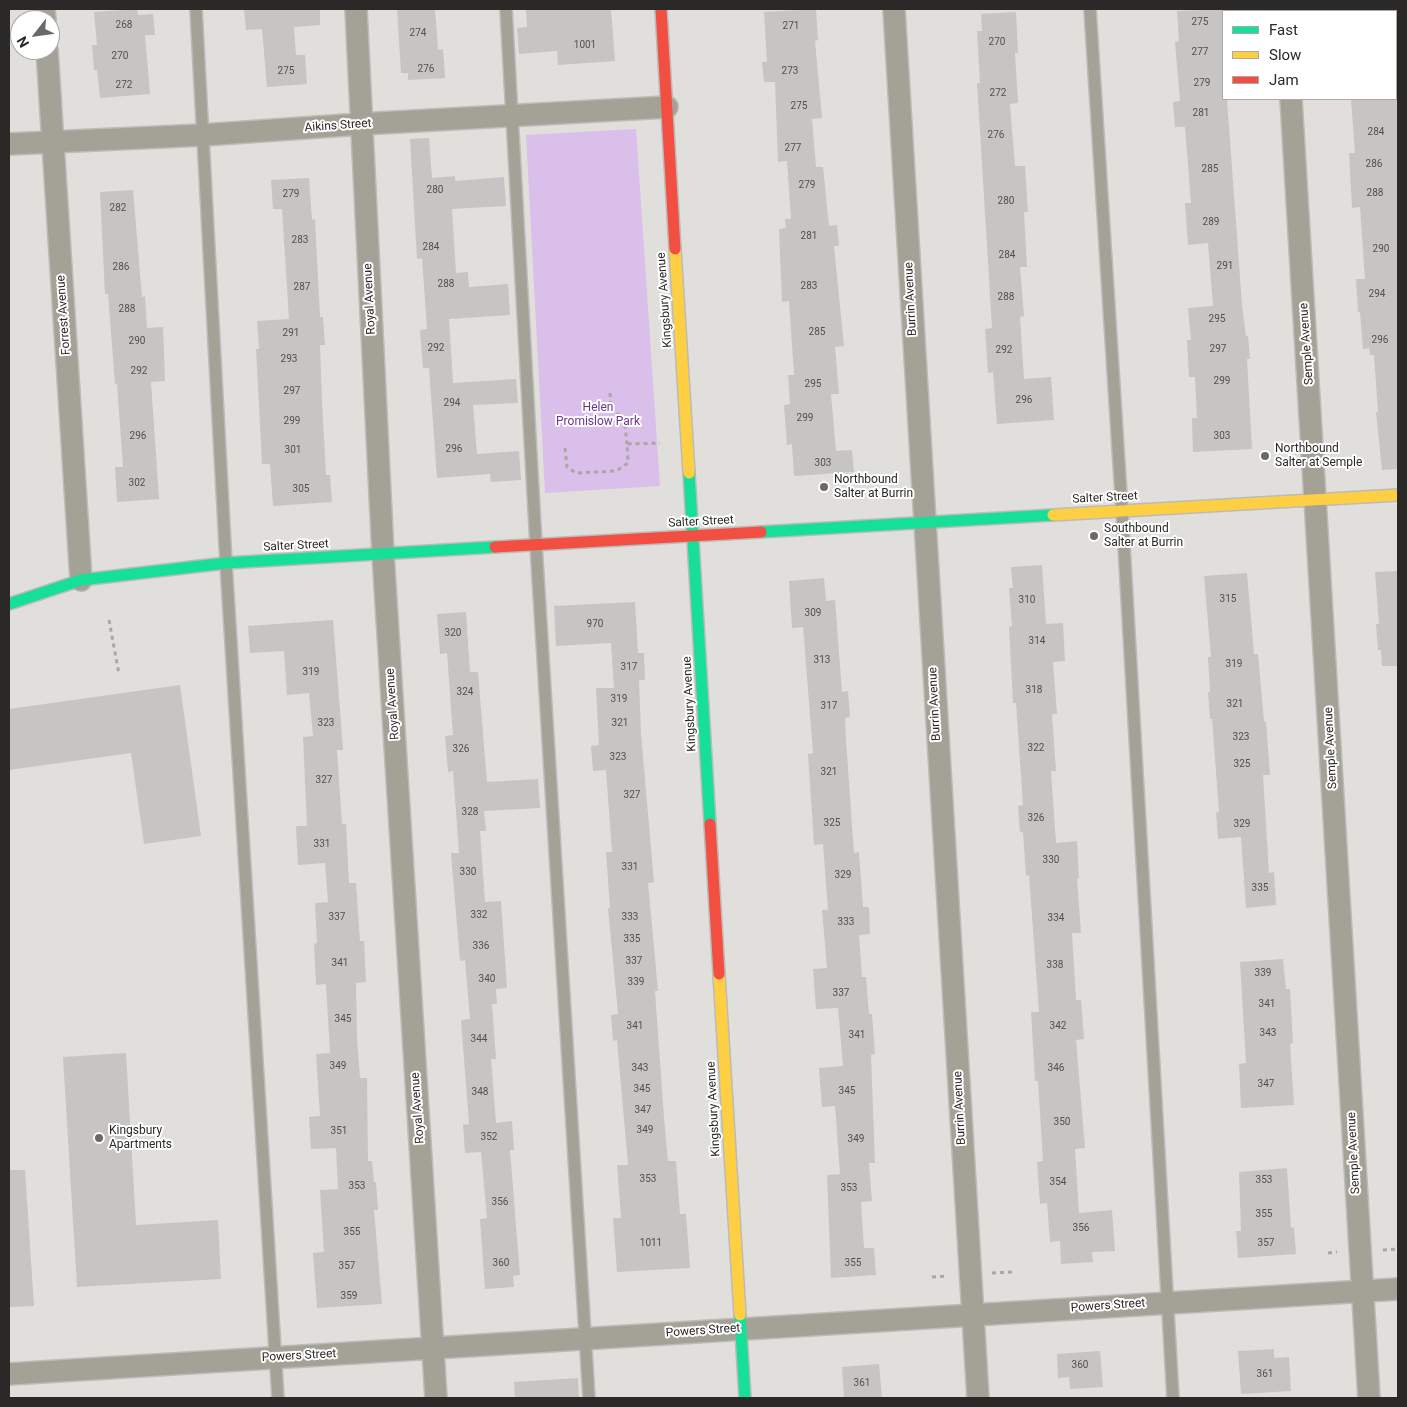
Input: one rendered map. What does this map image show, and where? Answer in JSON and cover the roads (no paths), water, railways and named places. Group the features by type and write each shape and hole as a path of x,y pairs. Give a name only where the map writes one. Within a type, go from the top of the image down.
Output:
{"main road":[{"name":"Kingsbury Avenue","path":"661,9 745,1398"},
{"name":"Salter Street","path":"9,604 81,580 226,564 1398,495"}],"street":[{"name":"Royal Avenue","path":"356,9 383,554 436,1398"},
{"name":"Burrin Avenue","path":"894,9 978,1398"},
{"name":"Forrest Avenue","path":"48,60 81,580"},
{"name":"Semple Avenue","path":"1292,100 1369,1398"},
{"name":"Aikins Street","path":"9,144 203,135 667,107"},
{"name":"Powers Street","path":"9,1374 1398,1288"}],"lane":[{"path":"196,9 226,564 278,1398"},
{"path":"506,9 536,545 589,1398"},
{"path":"1090,9 1122,511 1173,1398"}],"place":[{"name":"Northbound Salter at Semple","path":"1265,456"},
{"name":"Northbound Salter at Burrin","path":"824,487"},
{"name":"Southbound Salter at Burrin","path":"1094,536"},
{"name":"Kingsbury Apartments","path":"99,1138"}],"park label":[{"name":"Helen Promislow Park","path":"598,415"}]}
